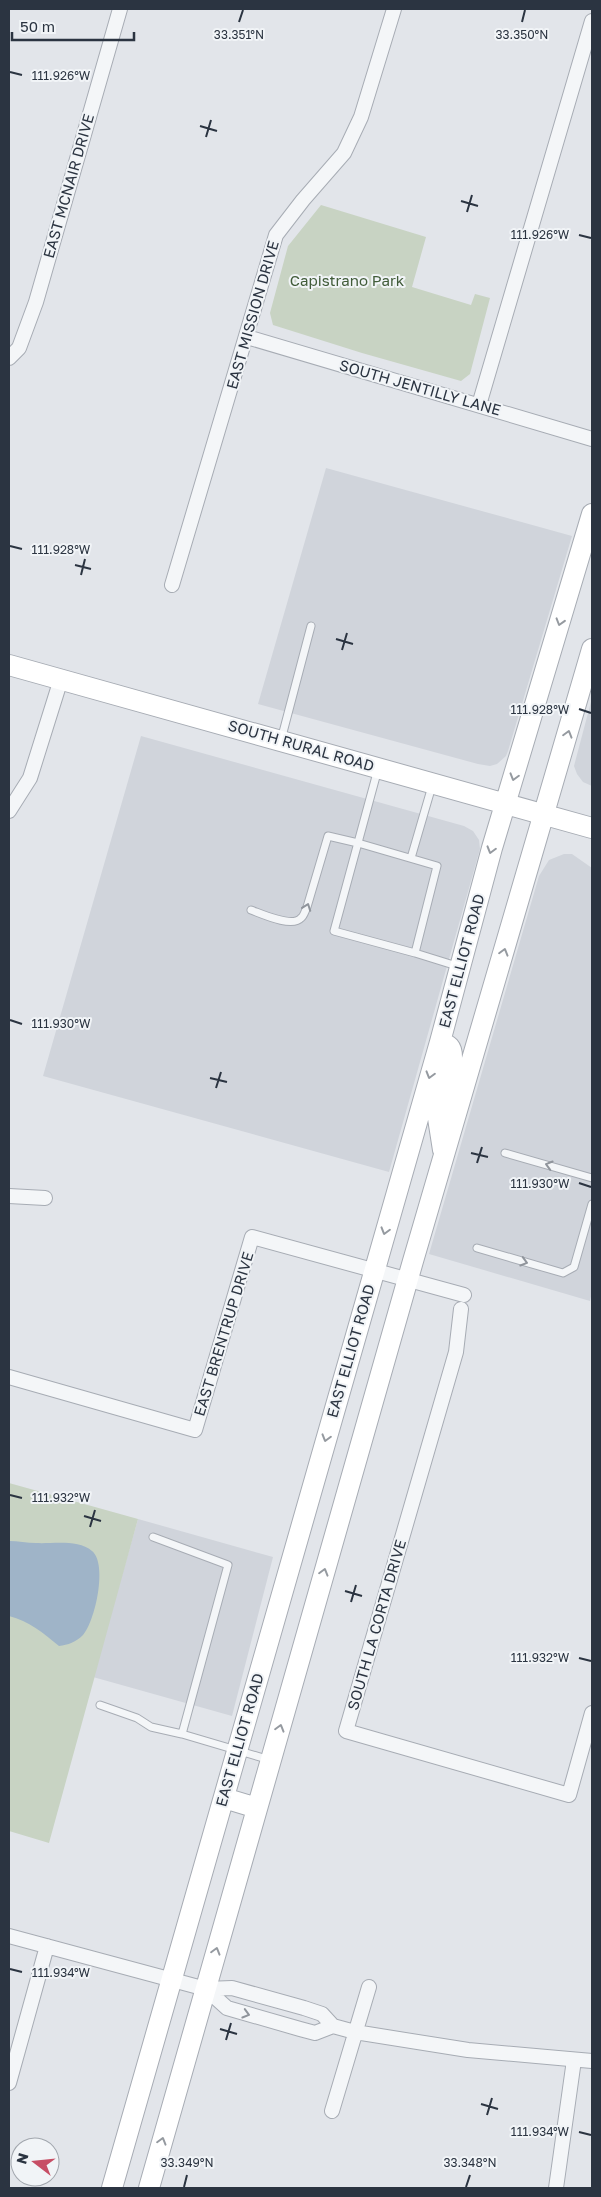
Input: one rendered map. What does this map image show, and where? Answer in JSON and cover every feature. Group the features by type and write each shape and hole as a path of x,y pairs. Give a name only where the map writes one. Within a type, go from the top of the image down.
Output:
{"main road":[{"name":"EAST ELLIOT ROAD","path":"112,2188 440,1042 492,848 592,514"},
{"path":"149,2188 407,1280 592,649"},
{"name":"SOUTH RURAL ROAD","path":"9,665 592,828"},
{"path":"440,1042 449,1045 452,1049 451,1068 438,1118 444,1157"},
{"path":"224,1798 257,1808"}],"street":[{"name":"EAST MCNAIR DRIVE","path":"9,358 19,348 36,302 120,9"},
{"name":"EAST MISSION DRIVE","path":"172,586 276,235 302,200 344,153 360,117 394,9"},
{"path":"478,405 592,21"},
{"name":"SOUTH JENTILLY LANE","path":"247,336 592,439"},
{"path":"9,811 30,778 61,679"},
{"path":"9,1196 45,1198"},
{"name":"EAST BRENTRUP DRIVE","path":"9,1377 195,1430 252,1237 373,1271"},
{"path":"373,1271 407,1280"},
{"name":"SOUTH LA CORTA DRIVE","path":"407,1280 463,1302 456,1352 346,1731 569,1795 592,1713"},
{"path":"9,1936 206,1989 232,1988 322,2014 333,2026 355,2032 468,2050 592,2061"},
{"path":"9,2084 47,1946"},
{"path":"332,2111 369,1987"},
{"path":"206,1989 226,2008 316,2033 333,2026"},
{"path":"282,2024 288,2004"},
{"path":"556,2188 574,2060"}],"lane":[{"path":"281,740 311,626"},
{"path":"378,768 334,932 460,967"},
{"path":"410,858 433,784"},
{"path":"251,910 288,922 296,922 302,918 328,836 358,843 437,866 415,953"},
{"path":"505,1153 592,1178"},
{"path":"477,1248 563,1273 574,1266 592,1204"},
{"path":"153,1538 228,1565 182,1734"},
{"path":"100,1705 137,1718 151,1727 271,1760"}],"shaded area":[{"path":"326,468 572,536 508,751 506,756 497,764 490,766 478,764 258,704"},
{"path":"592,698 592,786 583,782 574,766"},
{"path":"141,736 464,826 473,831 479,840 480,849 389,1172 43,1076"},
{"path":"564,854 572,854 592,868 592,1292 590,1301 429,1254 539,876 549,860"},
{"path":"138,1519 273,1557 232,1716 93,1677"}],"green space":[{"name":"Capistrano Park","path":"321,205 426,237 412,287 471,305 475,294 490,298 470,374 461,381 273,325 270,313 288,246"},
{"path":"9,1483 138,1519 49,1843 9,1831"}],"water":[{"path":"9,1541 73,1543 86,1547 97,1558 99,1580 95,1606 87,1628 78,1640 59,1646 29,1624 9,1616"}]}
